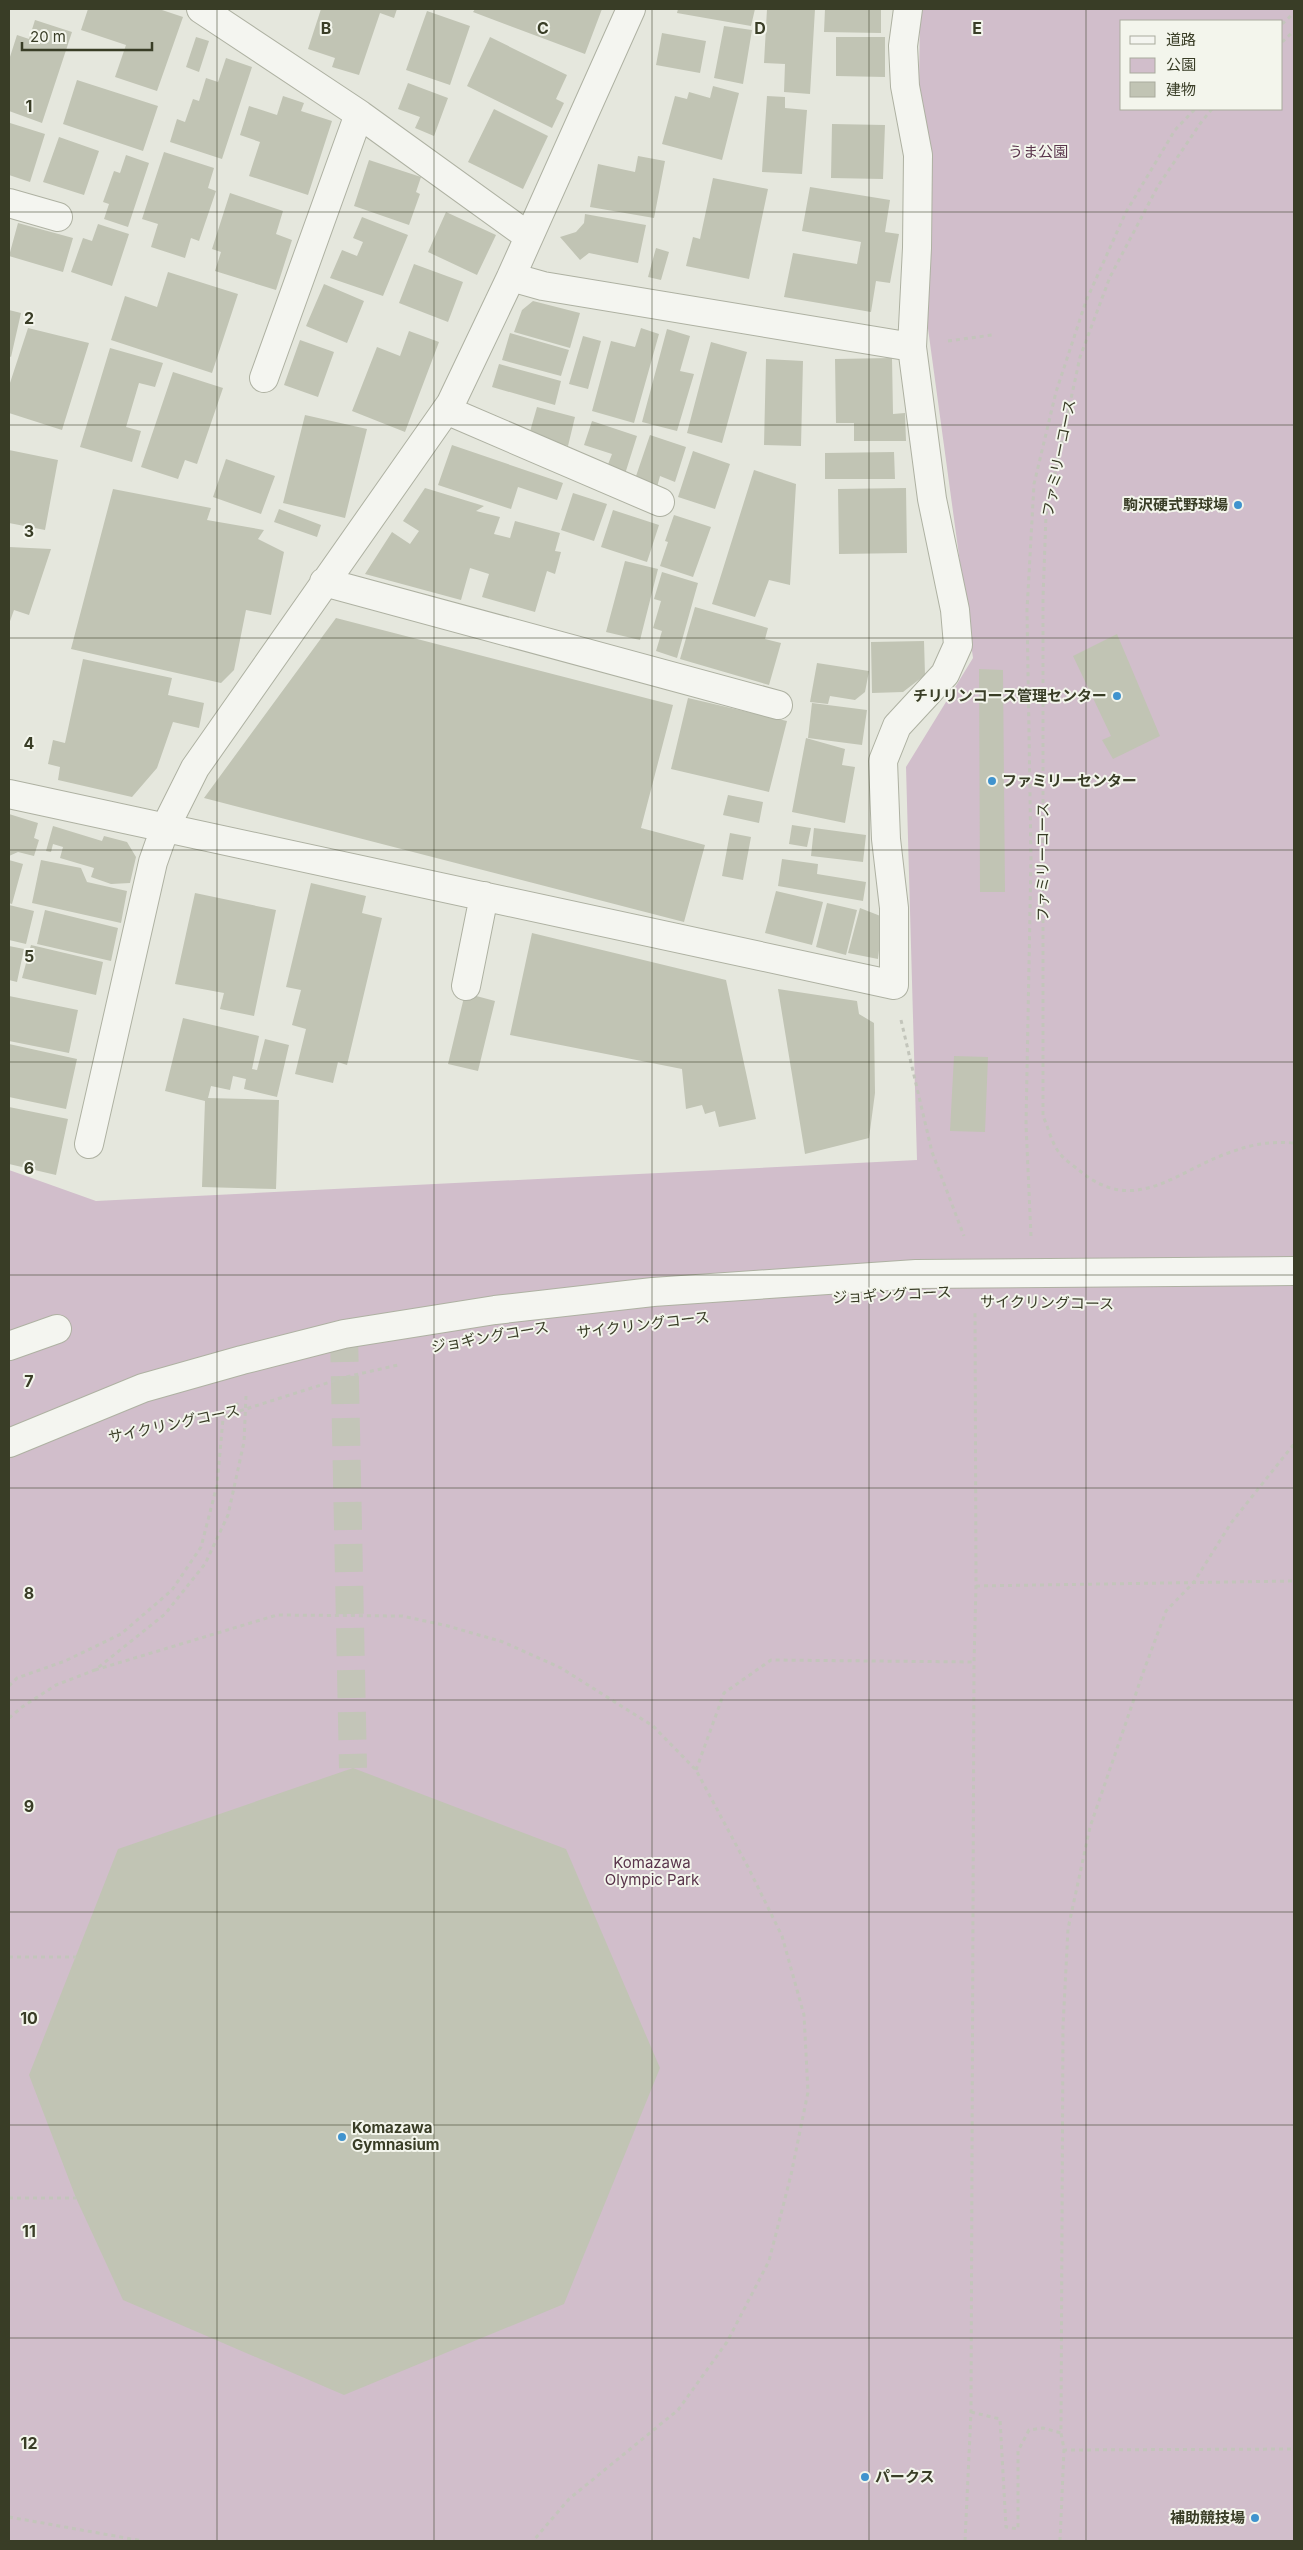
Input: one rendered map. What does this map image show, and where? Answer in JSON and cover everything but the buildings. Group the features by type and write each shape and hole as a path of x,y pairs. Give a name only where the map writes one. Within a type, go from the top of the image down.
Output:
{"street":[{"path":"201,9 358,114 528,236"},
{"path":"89,1144 153,862 165,828 195,768 446,410 511,277 631,9"},
{"path":"9,794 894,985 894,908 886,839 883,761 898,726 945,674 958,645 955,610 932,499 912,346 918,248 918,154 905,86 903,46 908,9"},
{"path":"264,378 358,114"},
{"path":"9,203 58,217"},
{"path":"511,277 543,286 912,346"},
{"path":"446,410 660,502"},
{"path":"324,582 778,705"},
{"path":"466,986 484,896"},
{"path":"9,1443 144,1388 242,1360 344,1334 495,1310 652,1292 916,1274 1294,1271"},
{"path":"9,1346 57,1329"}],"path":[{"path":"1283,23 1294,13"},
{"path":"1283,41 1294,31"},
{"path":"1036,1272 1029,1222 1026,1125 1030,856 1027,610 1034,484 1056,392 1086,301 1126,212 1175,130 1194,110"},
{"name":"ファミリーコース","path":"1211,110 1158,186 1110,278 1080,357 1046,515 1043,598 1043,1116 1060,1154 1091,1180 1109,1188 1132,1192 1164,1185 1230,1152 1272,1141 1294,1143"},
{"path":"912,346 992,335"},
{"path":"894,985 932,1152 960,1228 975,1254 977,1273 975,1302 976,1586 974,1662 971,2412 965,2541"},
{"path":"95,1670 165,1614 205,1564 228,1515 244,1442 246,1396 242,1360"},
{"name":"サイクリングコース","path":"139,1431 194,1418 227,1415 346,1377 401,1365"},
{"path":"9,1686 17,1678 65,1660 121,1634 172,1590 201,1547 217,1485 220,1433 223,1420 246,1396 255,1393"},
{"path":"1060,2541 1063,2450 1061,2433 1063,2026 1068,1929 1090,1827 1166,1611 1194,1582 1231,1524 1294,1444"},
{"path":"976,1586 1294,1581"},
{"path":"9,1718 22,1707 56,1685 95,1670 277,1615 402,1616 448,1626 503,1642 560,1668 653,1726 696,1770 782,1936 804,2015 808,2092 791,2176 768,2261 727,2342 678,2410 569,2499 533,2541"},
{"path":"696,1770 724,1693 771,1660 974,1662"},
{"path":"9,1957 76,1957"},
{"path":"9,2198 76,2198"},
{"path":"971,2412 1000,2419 1006,2527 1018,2529 1018,2450 1029,2430 1043,2428 1061,2433"},
{"path":"1063,2450 1294,2449"},
{"path":"9,2517 143,2541"}],"green space":[{"name":"Komazawa Olympic Park","path":"920,9 1294,9 1294,2541 9,2541 9,1170 96,1201 917,1160 906,767 973,658 917,248"}],"tunnel":[{"path":"344,1334 353,1768"}],"place":[{"name":"駒沢硬式野球場","path":"1238,505"},
{"name":"チリリンコース管理センター","path":"1117,696"},
{"name":"ファミリーセンター","path":"992,781"},
{"name":"Komazawa Gymnasium","path":"342,2137"},
{"name":"パークス","path":"865,2477"},
{"name":"補助競技場","path":"1255,2518"}],"park label":[{"name":"うま公園","path":"1038,152"}]}
